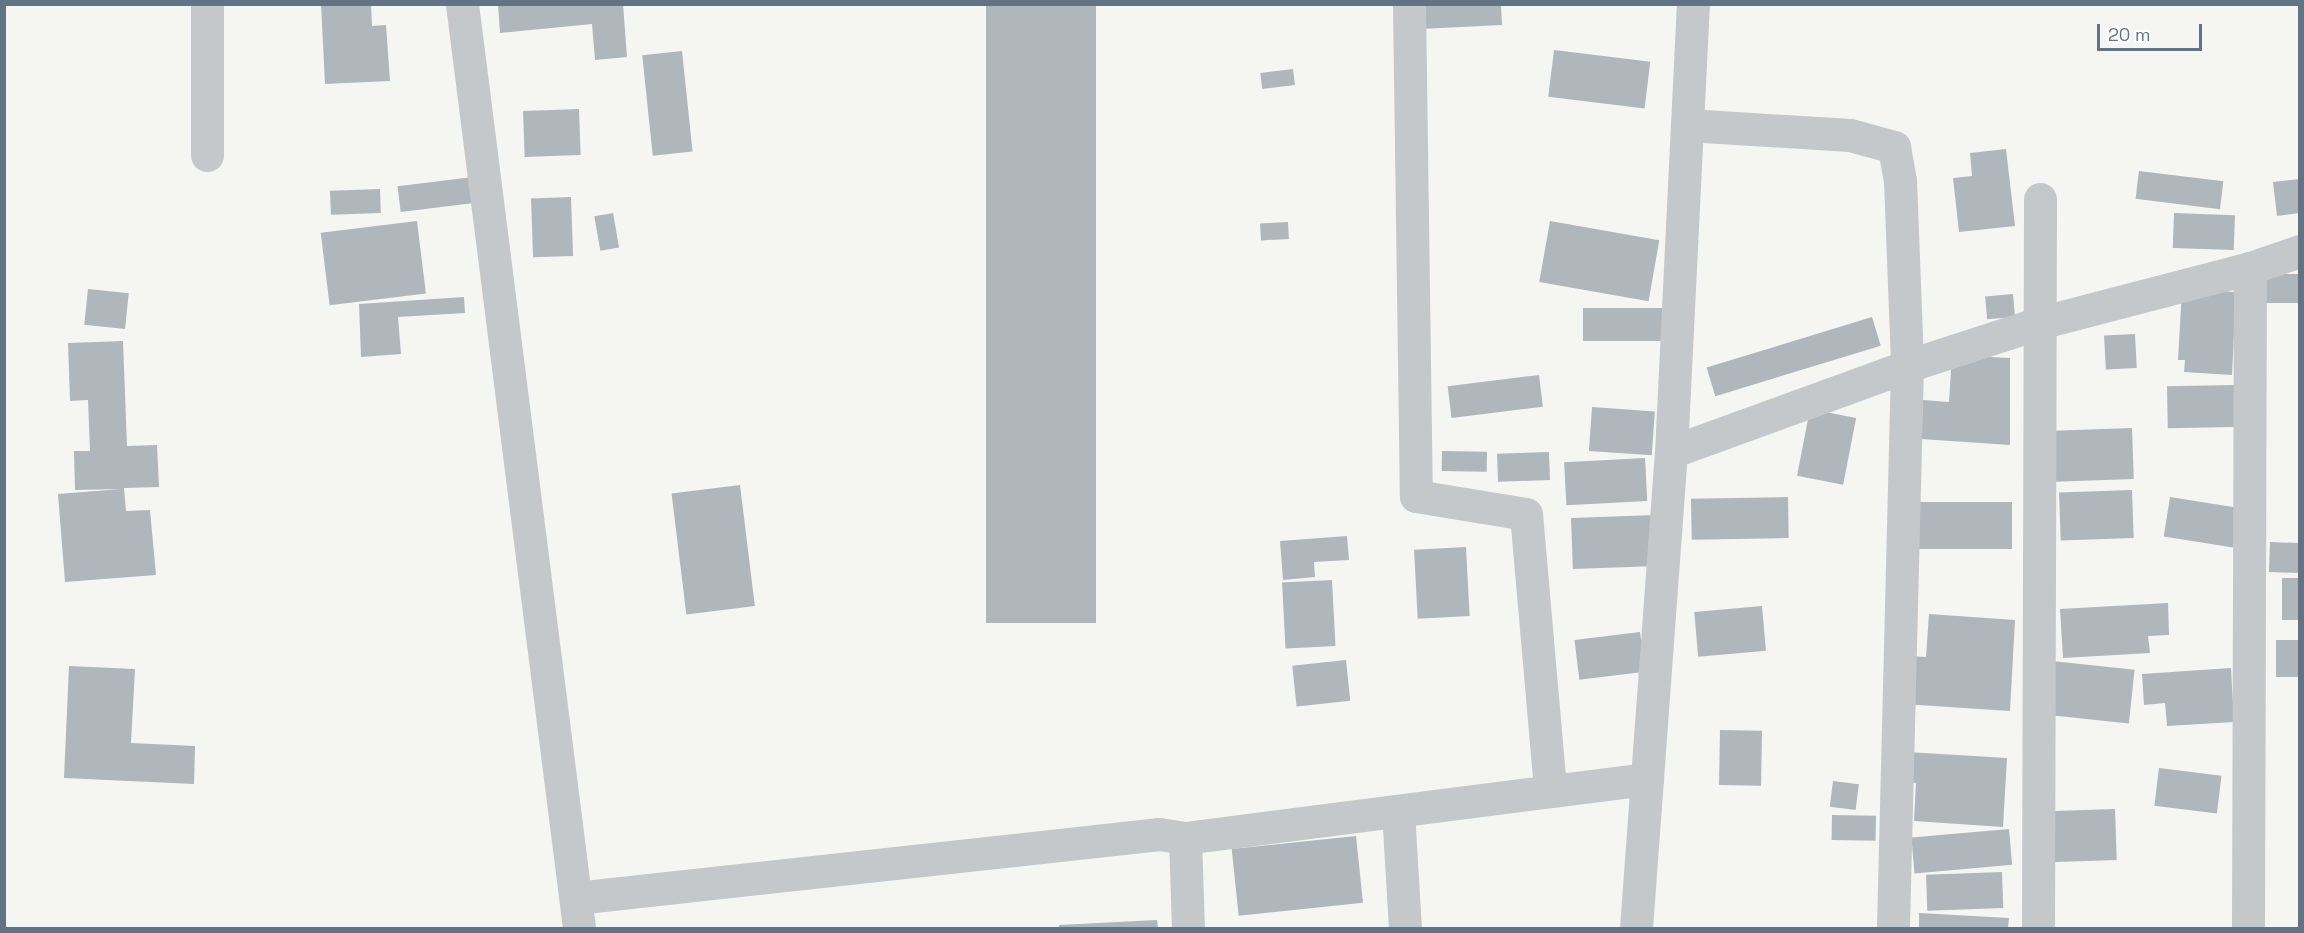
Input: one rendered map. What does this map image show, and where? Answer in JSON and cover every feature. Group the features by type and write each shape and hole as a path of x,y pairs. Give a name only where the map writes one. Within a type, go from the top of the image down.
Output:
{"street":[{"path":"207,4 207,155"},
{"path":"462,4 578,913 1159,834 1185,838 1647,779"},
{"path":"1409,4 1416,496 1526,514 1550,791"},
{"path":"1636,928 1671,452 1693,4"},
{"path":"1687,124 1850,135 1894,147 1900,180 1907,366 1893,928"},
{"path":"2038,928 2040,199"},
{"path":"1671,452 1907,366 2038,323 2250,268 2300,250"},
{"path":"2248,928 2250,268"},
{"path":"1398,811 1405,928"},
{"path":"1185,838 1188,928"}],"building":[{"path":"321,4 371,4 372,26 386,25 390,81 325,84"},
{"path":"498,4 623,4 627,57 595,60 592,24 500,33"},
{"path":"986,4 1096,4 1096,623 986,623"},
{"path":"1419,5 1501,5 1502,25 1421,29"},
{"path":"1554,50 1650,62 1645,108 1548,97"},
{"path":"682,51 693,151 653,156 642,55"},
{"path":"1293,69 1295,85 1262,89 1260,73"},
{"path":"579,109 581,155 525,157 523,111"},
{"path":"2006,149 2015,226 1959,232 1953,178 1972,176 1970,153"},
{"path":"2139,171 2223,181 2220,209 2136,199"},
{"path":"473,177 476,203 401,212 398,186"},
{"path":"2300,179 2300,213 2277,216 2273,182"},
{"path":"380,189 381,213 331,215 330,191"},
{"path":"571,197 573,256 533,257 531,198"},
{"path":"613,213 619,247 600,251 594,216"},
{"path":"2174,213 2235,215 2234,250 2173,248"},
{"path":"417,221 426,293 330,305 321,233"},
{"path":"1550,221 1659,240 1649,301 1539,282"},
{"path":"1288,222 1289,239 1261,240 1260,223"},
{"path":"2263,274 2300,274 2300,303 2263,303"},
{"path":"88,289 129,293 125,329 84,325"},
{"path":"2182,289 2236,292 2232,375 2184,372 2185,360 2178,360"},
{"path":"2013,294 2015,317 1987,319 1985,296"},
{"path":"464,297 465,313 398,317 401,354 361,357 359,304"},
{"path":"1583,308 1666,308 1666,341 1583,341"},
{"path":"1872,317 1881,346 1715,396 1707,368"},
{"path":"2135,334 2137,368 2106,370 2104,336"},
{"path":"123,341 127,446 157,445 159,487 124,488 126,511 150,510 156,575 65,582 58,494 121,489 75,490 74,451 90,451 88,400 70,401 68,343"},
{"path":"1952,355 2010,358 2010,445 1921,439 1923,400 1949,402"},
{"path":"1539,375 1543,407 1452,418 1448,386"},
{"path":"2234,385 2235,427 2168,428 2167,386"},
{"path":"1592,407 1655,411 1652,455 1589,451"},
{"path":"1810,409 1856,418 1843,485 1797,476"},
{"path":"2132,428 2134,479 2055,482 2053,431"},
{"path":"1442,451 1487,452 1487,472 1442,471"},
{"path":"1549,452 1550,480 1498,482 1497,454"},
{"path":"1645,458 1647,501 1566,505 1564,462"},
{"path":"740,485 755,606 686,614 672,493"},
{"path":"2132,490 2134,538 2061,541 2059,493"},
{"path":"1788,497 1789,538 1692,540 1691,499"},
{"path":"2170,497 2239,508 2233,547 2164,537"},
{"path":"1912,502 2012,502 2012,549 1912,549"},
{"path":"1655,515 1657,566 1573,569 1571,518"},
{"path":"1347,536 1349,560 1314,562 1315,577 1283,580 1280,541"},
{"path":"2270,542 2300,543 2299,573 2269,572"},
{"path":"1466,547 1470,616 1418,619 1414,550"},
{"path":"2282,578 2300,578 2300,620 2282,620"},
{"path":"1332,580 1335,646 1286,649 1282,583"},
{"path":"2168,603 2169,635 2148,636 2150,653 2063,658 2060,609"},
{"path":"1762,606 1766,651 1698,657 1694,612"},
{"path":"1929,614 2015,620 2010,711 1903,704 1907,656 1926,657"},
{"path":"1640,632 1645,672 1579,680 1574,640"},
{"path":"2276,640 2300,640 2300,677 2276,677"},
{"path":"1346,660 1350,701 1297,706 1292,666"},
{"path":"2052,661 2135,670 2129,723 2046,715"},
{"path":"69,666 135,669 131,743 195,746 194,784 64,778"},
{"path":"2231,668 2234,722 2167,726 2165,703 2144,705 2142,674"},
{"path":"1720,730 1762,731 1761,786 1719,785"},
{"path":"1907,752 2007,758 2003,827 1914,821 1916,783 1905,782"},
{"path":"2159,768 2222,776 2217,813 2154,806"},
{"path":"1833,781 1859,784 1856,810 1830,807"},
{"path":"2115,809 2117,860 2050,862 2048,811"},
{"path":"1832,815 1876,816 1876,841 1832,840"},
{"path":"2009,829 2012,865 1915,873 1911,838"},
{"path":"1356,836 1363,903 1239,916 1232,849"},
{"path":"2002,872 2003,908 1927,911 1926,875"},
{"path":"1919,913 2009,918 2008,928 1919,928"},
{"path":"1157,920 1158,928 1059,928 1059,925"}]}
